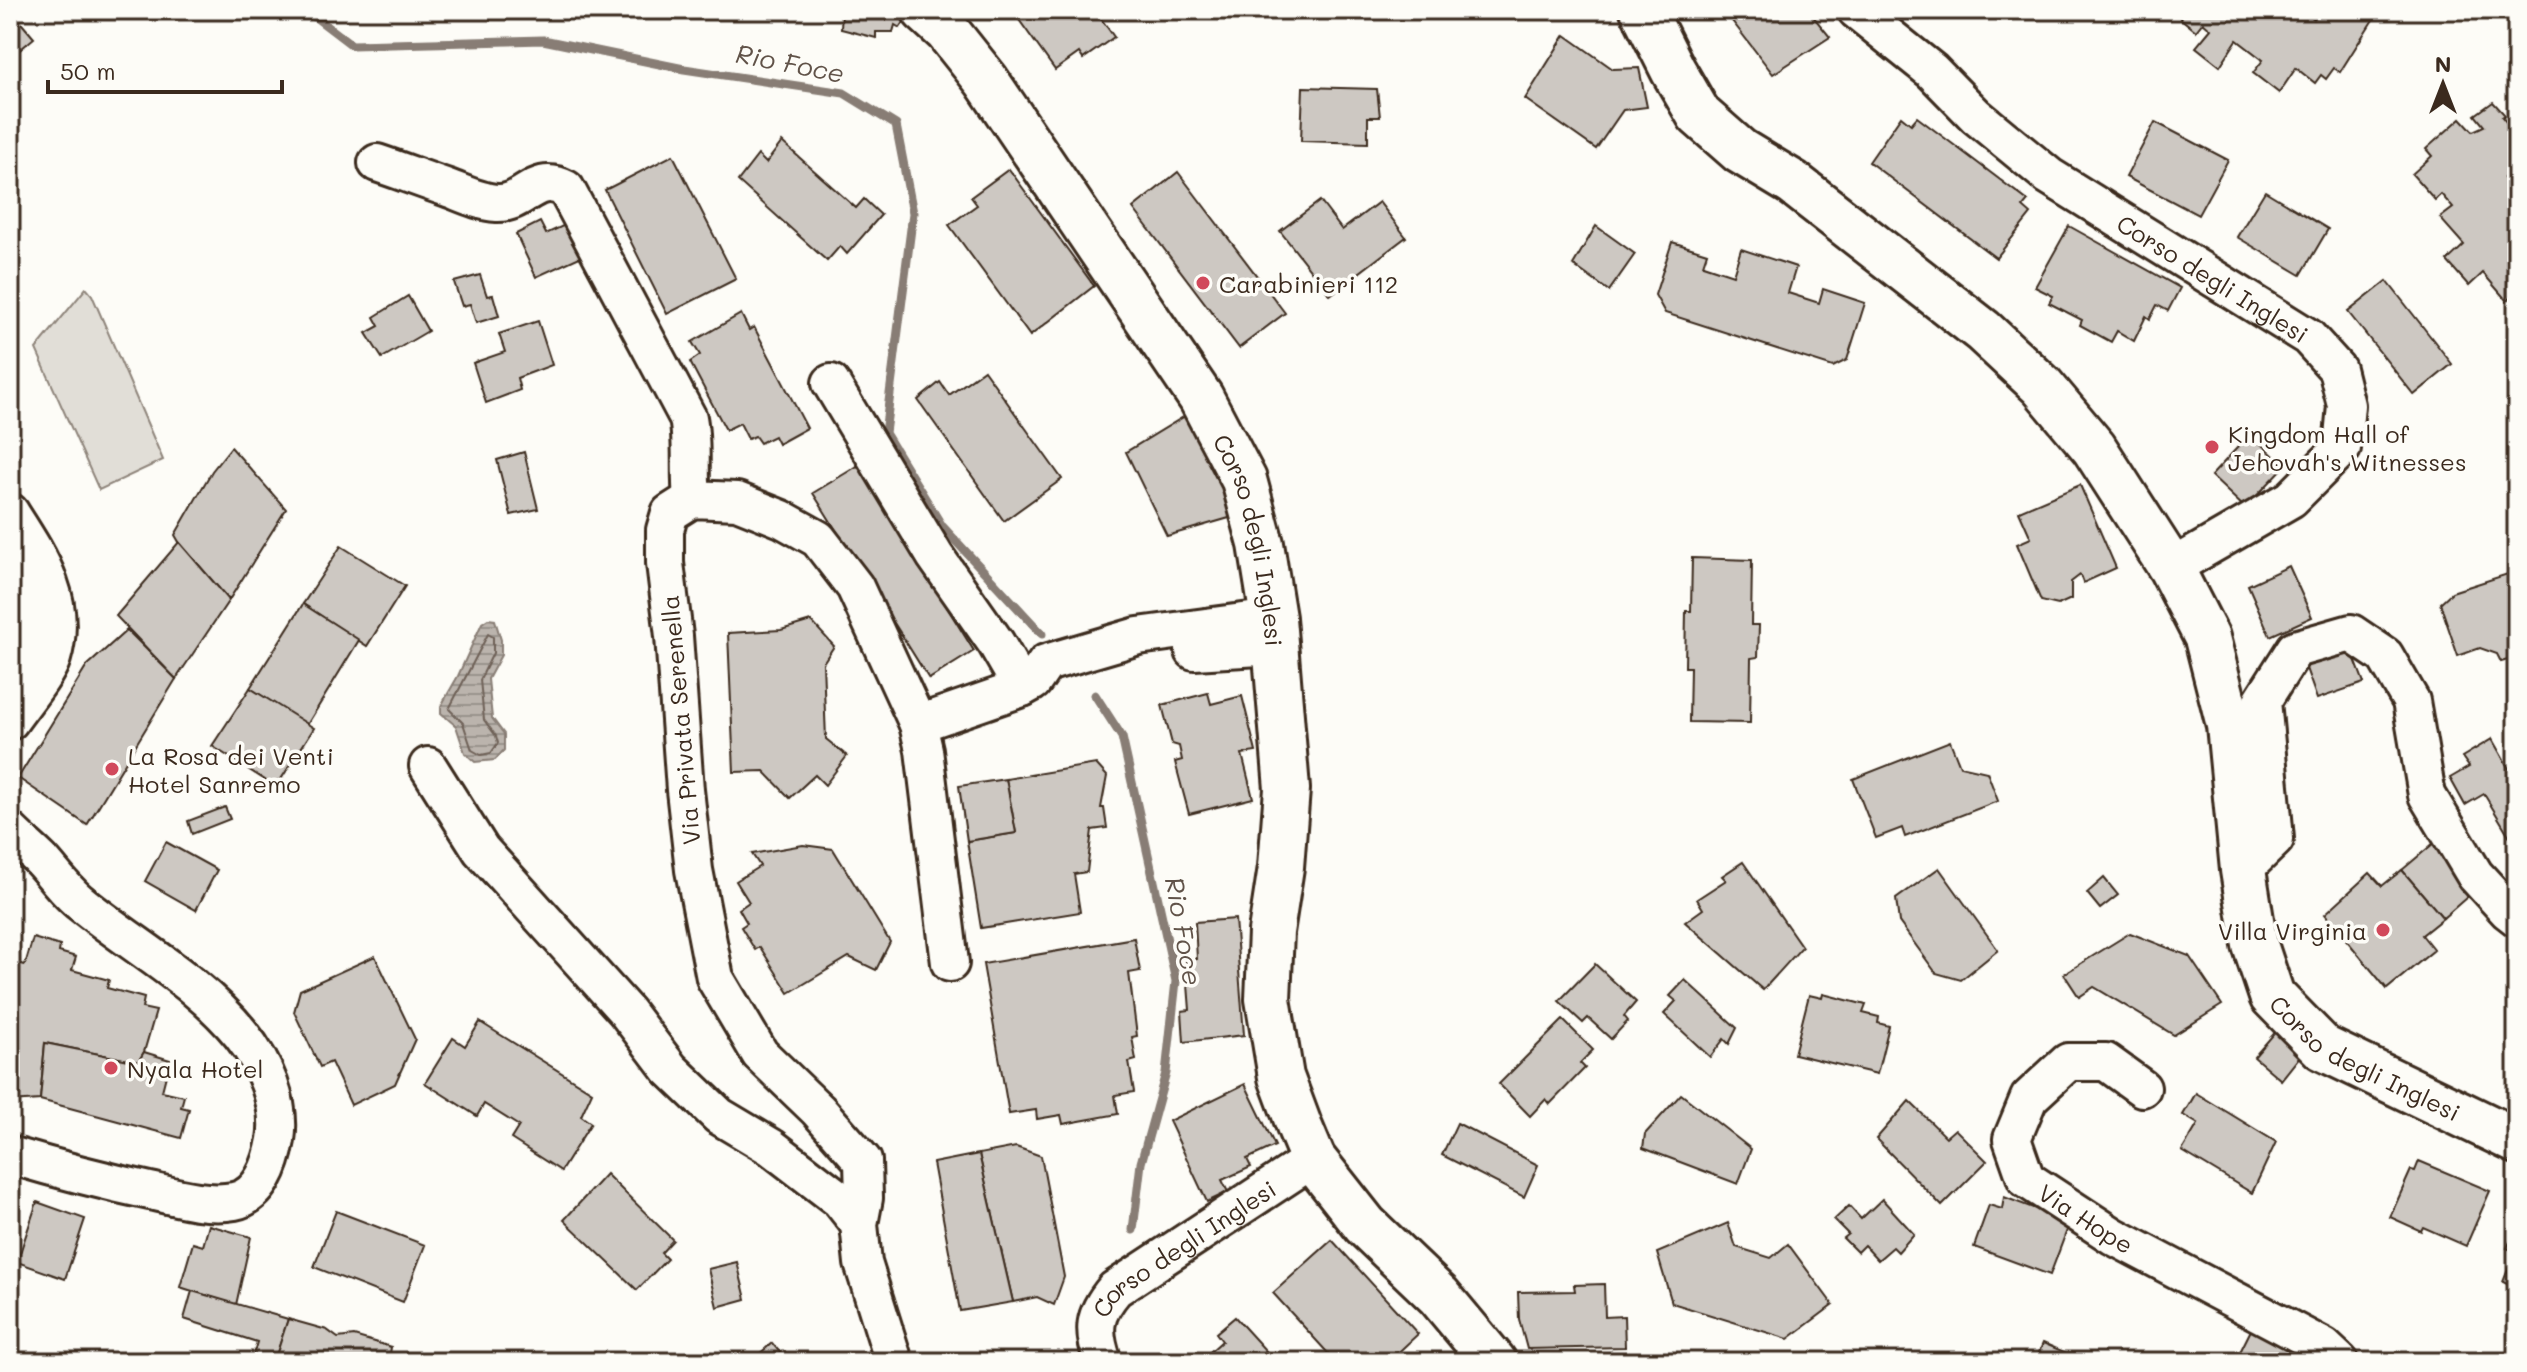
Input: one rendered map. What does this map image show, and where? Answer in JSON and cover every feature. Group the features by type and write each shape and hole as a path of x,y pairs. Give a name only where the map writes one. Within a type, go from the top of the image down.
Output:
{"main road":[{"name":"Corso degli Inglesi","path":"924,10 947,31 986,80 1201,398 1244,480 1261,544 1275,632 1287,789 1281,867 1271,932 1268,999 1281,1077 1313,1159 1365,1225 1439,1296 1494,1362"},
{"name":"Corso degli Inglesi","path":"1643,10 1699,115 1740,151 1793,183 1983,331 2042,386 2094,448 2171,568 2207,638 2229,725 2243,870 2255,945 2272,996 2323,1048 2517,1141"}],"street":[{"name":"Corso degli Inglesi","path":"1856,10 1932,71 1976,116 2049,176 2308,337 2337,369 2346,405 2342,448 2291,499 2171,568"},
{"path":"377,163 476,199 497,203 511,201 537,185 556,183 566,189 688,418 692,499 737,501 782,519 818,539 855,587 918,724 924,750 950,963"},
{"path":"831,383 935,556 1027,685"},
{"name":"Via Privata Serenella","path":"692,499 670,513 665,530 665,563 694,870 715,978 760,1054 818,1110 863,1161 864,1198 859,1224 863,1263 894,1362"},
{"path":"10,512 41,560 54,593 56,626 51,660 10,721"},
{"path":"10,574 24,604 26,640 20,658 10,670"},
{"path":"918,724 1027,685 1046,663 1138,636 1275,632"},
{"path":"2243,870 2275,839 2262,701 2295,649 2351,633 2385,656 2411,701 2427,795 2475,875 2517,918"},
{"path":"428,766 481,850 626,1011 670,1069 719,1116 771,1147 840,1200 859,1224"},
{"path":"10,831 79,902 213,1002 243,1036 267,1076 275,1101 277,1133 272,1161 259,1185 237,1201 201,1201 162,1194 72,1174 10,1155"},
{"name":"Via Hope","path":"2142,1088 2106,1062 2068,1062 2029,1098 2012,1139 2026,1179 2113,1236 2324,1347 2340,1362"},
{"name":"Corso degli Inglesi","path":"1103,1362 1095,1338 1101,1305 1115,1289 1313,1159"}],"shaded area":[{"path":"86,288 92,295 163,460 99,490 36,349"}],"water":[{"path":"488,619 495,620 501,640 501,655 488,679 492,718 504,734 504,750 495,760 475,762 465,753 456,726 441,713 441,706 482,623"}],"building":[{"path":"10,10 34,38 10,58"},
{"path":"842,10 911,12 900,28 895,25 893,32 876,32 876,38 841,29"},
{"path":"1012,10 1095,10 1114,37 1083,59 1079,53 1055,70"},
{"path":"1726,10 1808,10 1830,37 1773,74"},
{"path":"2185,10 2302,10 2314,19 2321,10 2366,10 2374,18 2340,72 2334,68 2326,79 2321,75 2315,83 2296,68 2279,93 2253,73 2263,60 2237,40 2220,66 2196,47 2211,29 2203,22 2196,31 2180,18"},
{"path":"1565,35 1613,69 1639,68 1647,107 1623,110 1596,149 1525,99"},
{"path":"1303,87 1377,89 1380,117 1368,117 1368,143 1301,141"},
{"path":"2493,102 2517,135 2517,166 2504,178 2517,193 2517,292 2507,301 2483,273 2469,286 2447,261 2464,245 2440,218 2453,208 2441,194 2435,200 2412,174 2432,156 2426,149 2461,118 2473,131 2484,126 2475,115"},
{"path":"1901,116 1911,124 1917,117 2028,201 2023,207 2031,214 1996,258 1869,162"},
{"path":"2155,122 2228,160 2198,215 2126,177"},
{"path":"782,142 856,208 864,199 881,215 847,254 840,246 827,261 738,181 758,155 766,163"},
{"path":"673,155 736,279 667,314 605,190"},
{"path":"1009,169 1094,286 1030,336 949,225 977,205 971,197"},
{"path":"1178,172 1285,313 1239,348 1133,208"},
{"path":"2265,191 2328,229 2301,275 2237,237"},
{"path":"1320,201 1342,230 1379,202 1406,237 1330,295 1280,231"},
{"path":"540,222 546,234 567,224 582,256 536,277 516,234"},
{"path":"1596,226 1635,254 1609,291 1573,265"},
{"path":"2069,226 2180,288 2168,311 2157,305 2150,319 2146,316 2134,341 2117,331 2111,342 2080,325 2082,320 2049,303 2053,296 2035,287"},
{"path":"1672,242 1707,253 1703,265 1733,275 1741,249 1796,267 1788,293 1819,303 1823,289 1865,303 1847,360 1833,367 1665,313 1655,295"},
{"path":"480,275 487,296 493,295 499,316 476,323 470,304 462,306 454,282"},
{"path":"2387,281 2452,364 2414,395 2348,312"},
{"path":"408,296 428,331 382,358 366,333 379,326 374,317"},
{"path":"741,314 749,330 754,327 807,428 778,444 774,436 760,443 755,436 748,439 740,423 726,430 690,362 700,355 692,342"},
{"path":"538,321 552,365 517,378 520,390 486,403 473,363 505,352 499,334"},
{"path":"984,370 1062,479 1004,521 918,400 940,382 949,395"},
{"path":"1190,413 1236,516 1167,536 1126,452"},
{"path":"2250,434 2285,466 2245,508 2211,476"},
{"path":"231,447 286,509 229,600 175,535 212,471"},
{"path":"524,452 538,509 511,515 497,460"},
{"path":"859,465 974,651 929,679 813,493"},
{"path":"2080,485 2116,568 2083,583 2080,575 2071,582 2071,599 2058,605 2041,601 2017,544 2031,538 2019,511"},
{"path":"179,542 229,600 176,679 116,616"},
{"path":"341,546 405,586 367,646 303,604"},
{"path":"1692,558 1752,560 1751,625 1759,625 1758,657 1751,658 1750,723 1689,722 1690,667 1685,667 1686,611 1691,611"},
{"path":"2289,566 2312,617 2270,636 2248,585"},
{"path":"2517,571 2515,658 2501,662 2497,654 2480,648 2458,656 2440,603 2452,592"},
{"path":"303,604 359,640 307,725 250,688"},
{"path":"811,621 834,646 823,663 826,739 847,756 825,785 815,775 790,798 764,771 734,772 728,633 781,630"},
{"path":"127,630 176,679 87,825 18,778 87,666"},
{"path":"2348,641 2364,683 2317,699 2302,657"},
{"path":"250,688 314,728 276,787 212,746"},
{"path":"1208,693 1211,704 1242,696 1256,752 1242,754 1253,798 1189,814 1175,762 1182,760 1179,746 1172,744 1162,705"},
{"path":"2492,739 2517,783 2517,832 2510,837 2484,794 2465,805 2450,778 2469,767 2462,757"},
{"path":"1950,741 1960,766 1987,772 1998,801 1905,837 1902,828 1876,838 1853,779"},
{"path":"1096,764 1107,776 1101,808 1104,808 1107,828 1092,830 1087,872 1074,874 1080,912 981,928 967,841 1016,833 1006,779"},
{"path":"1006,779 1016,833 967,841 959,786"},
{"path":"225,807 230,819 192,834 188,821"},
{"path":"166,842 217,870 196,910 145,881"},
{"path":"2434,843 2474,891 2443,918 2402,870"},
{"path":"803,845 833,849 890,942 876,970 849,957 789,993 760,947 755,950 741,927 747,923 739,909 749,902 736,881 760,866 752,854"},
{"path":"1743,862 1802,947 1763,990 1685,922 1703,909 1697,899 1726,880 1722,876"},
{"path":"1939,868 1998,950 1961,980 1936,973 1899,922 1896,899"},
{"name":"Villa Virginia","path":"2402,870 2443,918 2422,935 2434,950 2387,989 2325,914 2370,873 2382,886"},
{"path":"2104,878 2118,895 2100,909 2087,893"},
{"path":"1235,919 1244,1035 1184,1042 1182,1011 1190,1010 1186,959 1197,959 1195,922"},
{"path":"2130,933 2189,956 2222,1005 2174,1035 2094,987 2079,997 2064,974"},
{"name":"Nyala Hotel","path":"33,938 60,946 59,952 76,957 72,970 109,980 107,988 144,998 142,1008 156,1011 138,1062 45,1043 40,1100 10,1102 10,961 25,965"},
{"path":"1134,938 1140,971 1129,973 1137,1036 1132,1037 1136,1060 1129,1062 1134,1092 1115,1095 1118,1114 1063,1124 1061,1115 1037,1119 1036,1110 1009,1114 983,964"},
{"path":"375,956 415,1039 395,1084 351,1105 331,1062 320,1067 294,1012 300,990"},
{"path":"1595,964 1636,1002 1624,1016 1628,1021 1611,1039 1588,1018 1583,1023 1559,1001"},
{"path":"1685,980 1737,1028 1729,1044 1724,1039 1710,1057 1664,1014 1676,1001 1670,996"},
{"path":"1823,994 1866,1005 1863,1013 1879,1017 1878,1023 1889,1026 1877,1074 1794,1054 1809,995 1822,998"},
{"path":"1563,1020 1593,1050 1580,1063 1585,1068 1550,1104 1546,1099 1530,1116 1499,1084"},
{"path":"480,1022 592,1092 581,1116 591,1123 561,1171 511,1139 519,1126 484,1104 477,1116 425,1083 453,1038 465,1046"},
{"path":"2284,1022 2300,1056 2281,1080 2254,1057"},
{"path":"45,1043 138,1062 144,1052 170,1060 162,1091 184,1096 181,1107 189,1109 181,1138 40,1100"},
{"path":"1245,1084 1275,1146 1247,1159 1251,1167 1222,1180 1228,1192 1207,1202 1169,1121"},
{"path":"2196,1093 2276,1142 2252,1193 2182,1151 2198,1124 2183,1115"},
{"path":"1681,1094 1751,1149 1738,1184 1643,1148 1645,1134"},
{"path":"1909,1101 1946,1137 1955,1129 1987,1161 1942,1206 1876,1139"},
{"path":"1457,1123 1538,1165 1524,1197 1442,1155"},
{"path":"1016,1147 1041,1156 1064,1277 1054,1305 1037,1297 1013,1302 979,1154"},
{"path":"979,1154 1013,1302 960,1311 933,1163"},
{"path":"2419,1161 2490,1191 2466,1246 2423,1227 2421,1231 2390,1217 2411,1170 2415,1171"},
{"path":"606,1174 673,1240 661,1253 667,1259 637,1290 564,1220"},
{"path":"2004,1197 2070,1222 2050,1275 1974,1247 1989,1205 2002,1209"},
{"path":"1882,1199 1914,1234 1898,1252 1893,1247 1878,1260 1864,1245 1857,1252 1843,1238 1848,1234 1834,1220 1849,1206 1861,1219"},
{"path":"37,1202 85,1219 65,1279 17,1262"},
{"path":"336,1211 425,1245 403,1302 314,1267"},
{"path":"1728,1223 1736,1247 1771,1258 1788,1244 1833,1305 1788,1339 1672,1303 1657,1253"},
{"path":"209,1225 251,1237 236,1305 180,1287 193,1243 203,1246"},
{"path":"2517,1227 2517,1289 2503,1282 2515,1252 2507,1248"},
{"path":"1332,1240 1418,1334 1388,1362 1336,1362 1273,1293"},
{"path":"737,1262 746,1299 717,1307 708,1269"},
{"path":"1604,1284 1605,1317 1624,1316 1625,1347 1527,1349 1519,1319 1518,1292 1575,1291 1574,1285"},
{"path":"192,1291 288,1319 274,1362 251,1362 257,1342 184,1319"},
{"path":"1235,1317 1276,1362 1187,1362 1196,1354 1201,1360 1222,1341 1216,1333"},
{"path":"288,1319 327,1330 338,1338 354,1336 391,1347 389,1362 274,1362"},
{"path":"2255,1322 2326,1362 2235,1362"},
{"path":"772,1343 788,1362 750,1362"},
{"path":"2043,1343 2069,1354 2066,1362 2035,1362"}],"waterway":[{"name":"Rio Foce","path":"306,10 352,45 543,40 684,69 844,93 896,125 913,213 885,433 942,526 1042,634"},
{"name":"Rio Foce","path":"1095,695 1122,737 1176,981 1166,1073 1141,1163 1133,1230"}],"place":[{"name":"Carabinieri 112","path":"1203,283"},
{"name":"Kingdom Hall of Jehovah's Witnesses","path":"2212,447"},
{"name":"La Rosa dei Venti Hotel Sanremo","path":"112,769"},
{"name":"Villa Virginia","path":"2383,930"},
{"name":"Nyala Hotel","path":"111,1068"}]}
